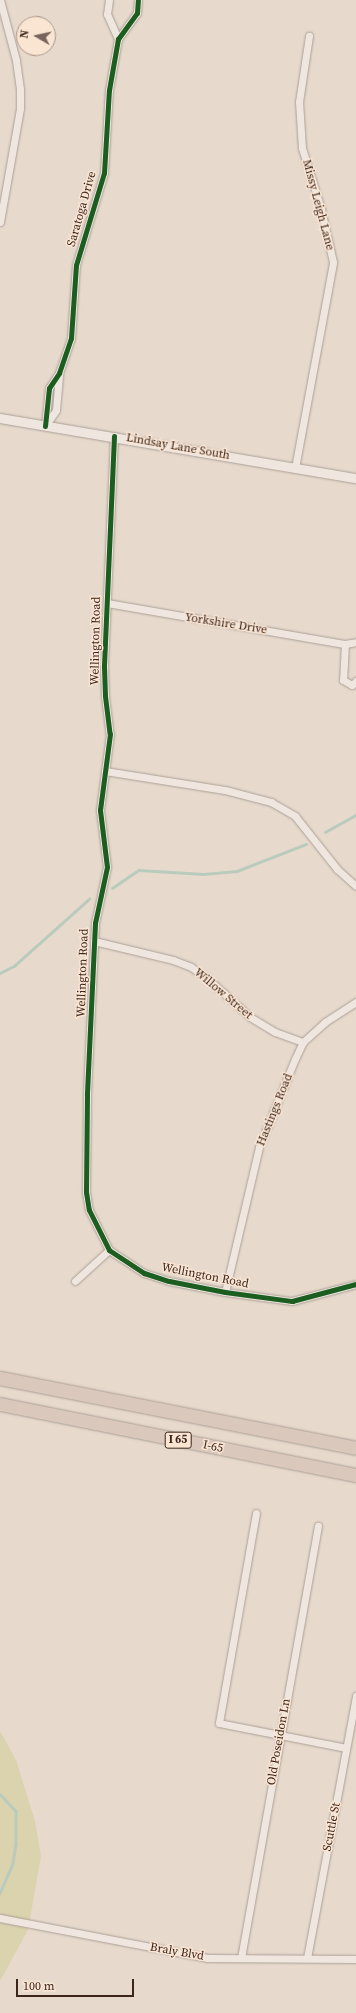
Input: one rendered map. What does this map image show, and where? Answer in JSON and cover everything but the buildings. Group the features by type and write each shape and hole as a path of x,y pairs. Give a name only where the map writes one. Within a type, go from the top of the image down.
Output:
{"highway":[{"name":"I 65","path":"0,1378 356,1448"},
{"name":"I-65","path":"0,1404 356,1475"}],"street":[{"path":"0,0 16,60 20,89 0,222"},
{"path":"109,0 107,14 118,39"},
{"name":"Saratoga Drive","path":"45,426 56,410 59,373 70,338 76,265 104,173 109,90 118,39 137,13 138,0"},
{"name":"Missy Leigh Lane","path":"295,468 333,262 321,209 302,148 299,102 309,36"},
{"name":"Saratoga Drive","path":"45,426 49,388 59,373"},
{"name":"Lindsay Lane South","path":"0,418 356,478"},
{"name":"Wellington Road","path":"114,436 107,603 105,696 110,734 100,810 107,867 98,904 94,941 86,1192 89,1210 109,1250 144,1273 225,1292 292,1301 356,1284"},
{"name":"Yorkshire Drive","path":"107,603 345,644 356,642"},
{"path":"345,644 343,680 352,685 356,681"},
{"path":"105,771 225,790 271,802 295,816 337,869 356,886"},
{"name":"Willow Street","path":"94,941 173,960 191,967 207,978 250,1017 275,1032 303,1042"},
{"name":"Hastings Road","path":"225,1292 259,1147 303,1042 326,1022 356,1002"},
{"path":"75,1281 109,1250"},
{"path":"256,1513 219,1723 346,1748"},
{"name":"Old Poseidon Ln","path":"241,1958 318,1526"},
{"name":"Scuttle St","path":"307,1958 356,1696"},
{"name":"Braly Blvd","path":"0,1918 207,1958 356,1959"}],"shaded area":[{"path":"0,1731 16,1760 35,1821 41,1856 28,1930 0,1981"}],"waterway":[{"path":"325,832 356,815"},
{"path":"112,888 139,870 203,874 237,871 306,844"},
{"path":"0,973 14,966 89,899"},
{"path":"0,1794 16,1811 16,1844 13,1864 0,1893"}],"cycle path":[{"path":"45,426 49,388 59,373 71,338 76,265 104,173 109,90 118,39 137,13 138,0"},
{"path":"114,436 104,667 105,696 110,734 100,810 107,867 95,923 87,1095 86,1192 89,1210 109,1250 144,1273 169,1281 225,1292 292,1301 356,1284"}]}
